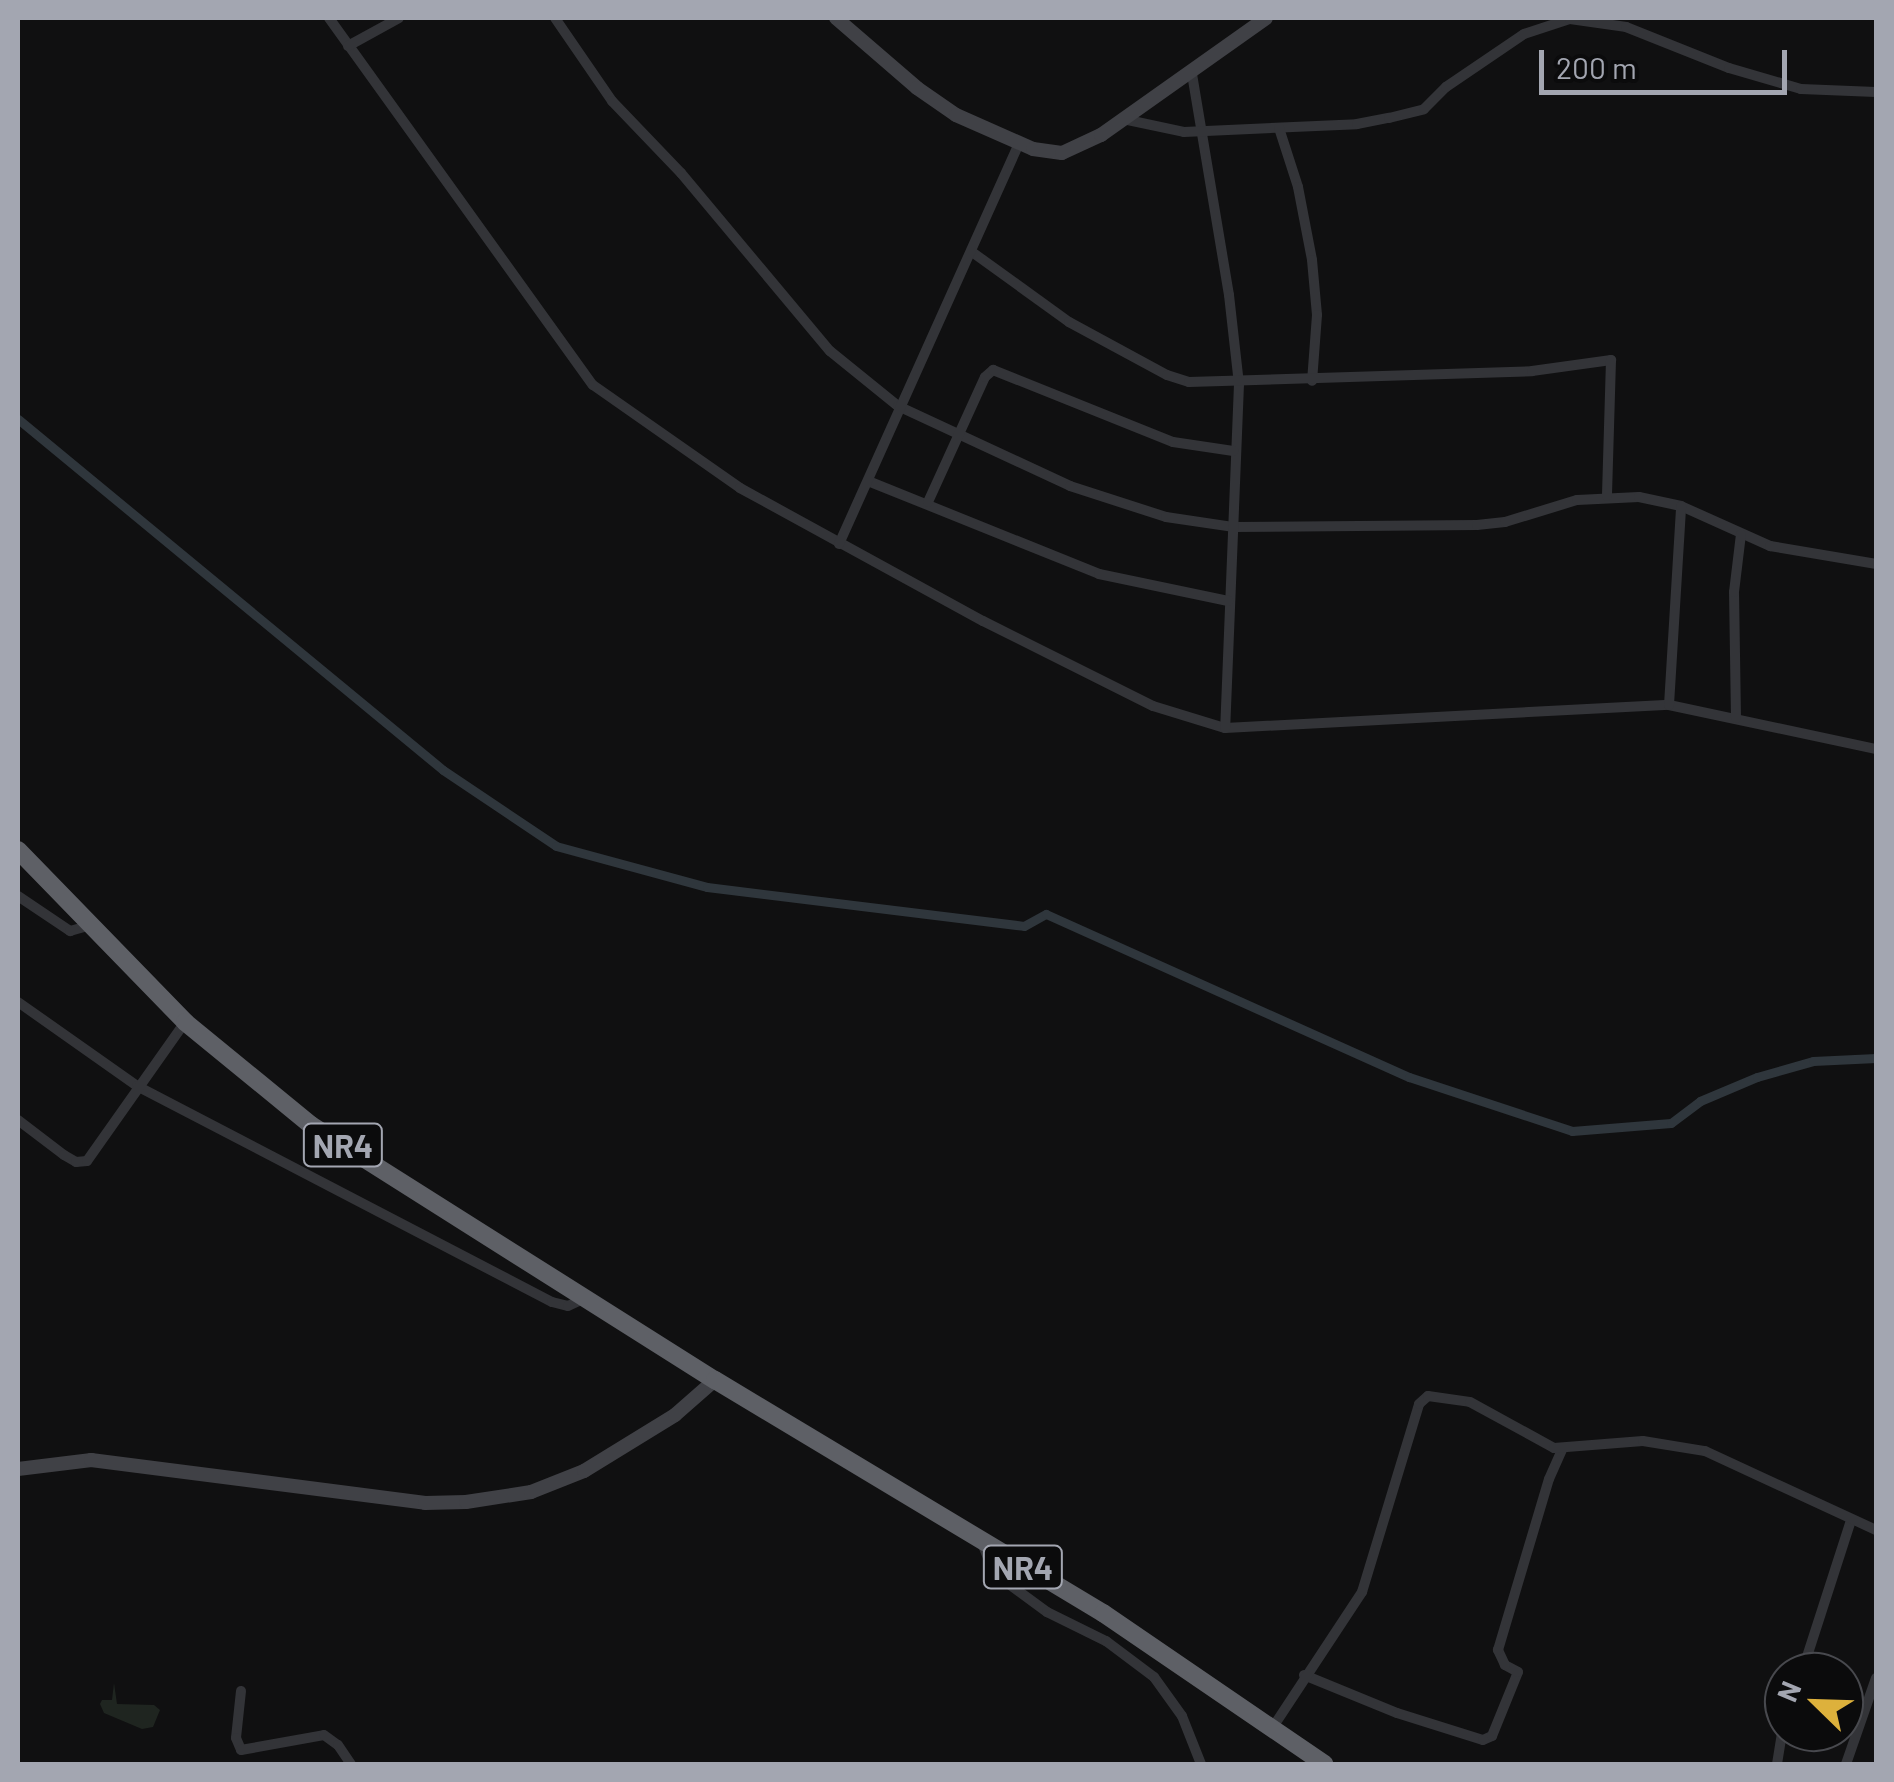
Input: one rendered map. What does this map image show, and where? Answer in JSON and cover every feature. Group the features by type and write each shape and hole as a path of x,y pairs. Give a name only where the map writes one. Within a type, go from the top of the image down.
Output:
{"highway":[{"name":"NR4","path":"18,850 185,1022 311,1125 715,1380 1103,1613 1324,1764"}],"street":[{"path":"329,18 593,385 740,488 839,544 1152,706 1225,728 1669,705 1876,749"},
{"path":"348,46 399,18"},
{"path":"554,18 612,101 682,173 818,337 898,406 1070,486 1166,516 1234,528 1478,524 1607,496 1681,506 1786,550 1876,564"},
{"path":"836,18 942,107 1018,143 1062,153 1079,148 1192,74 1266,18"},
{"path":"1122,118 1168,130 1200,132 1357,124 1424,109 1446,86 1524,34 1570,19 1626,27 1786,85 1842,94 1876,92"},
{"path":"1192,74 1229,294 1239,384 1233,451 1234,528 1225,728"},
{"path":"1279,128 1298,187 1312,260 1317,316 1312,380"},
{"path":"839,544 1018,143"},
{"path":"972,252 1036,301 1167,375 1189,382 1239,384 1532,371 1611,360 1607,496"},
{"path":"928,502 984,377 994,370 1162,438 1233,451"},
{"path":"868,481 1100,574 1228,601"},
{"path":"1669,705 1681,506"},
{"path":"1736,718 1734,592 1742,534"},
{"path":"18,896 70,931 91,926"},
{"path":"18,1002 137,1086 552,1302 568,1306 587,1297"},
{"path":"18,1120 64,1155 82,1163 185,1022"},
{"path":"18,1469 91,1460 409,1502 466,1502 531,1492 584,1471 675,1414 715,1380"},
{"path":"1273,1727 1362,1592 1422,1400 1440,1396 1470,1402 1536,1441 1562,1450 1643,1441 1695,1449 1752,1470 1876,1530"},
{"path":"1304,1675 1396,1712 1483,1740 1492,1736 1518,1672 1505,1666 1498,1650 1548,1479 1562,1450"},
{"path":"1808,1652 1851,1520"},
{"path":"982,1543 990,1565 1016,1590 1106,1641 1154,1677 1182,1716 1201,1764"},
{"path":"1846,1764 1876,1678"},
{"path":"241,1691 236,1738 241,1750 324,1736 338,1745 351,1764"}],"shaded area":[{"path":"114,1683 117,1704 154,1705 160,1710 153,1727 142,1729 104,1713 100,1704 102,1700 112,1700"}],"waterway":[{"path":"18,419 443,770 556,846 707,887 1024,926 1046,914 1409,1077 1572,1131 1671,1123 1700,1101 1757,1077 1813,1061 1876,1058"}]}
